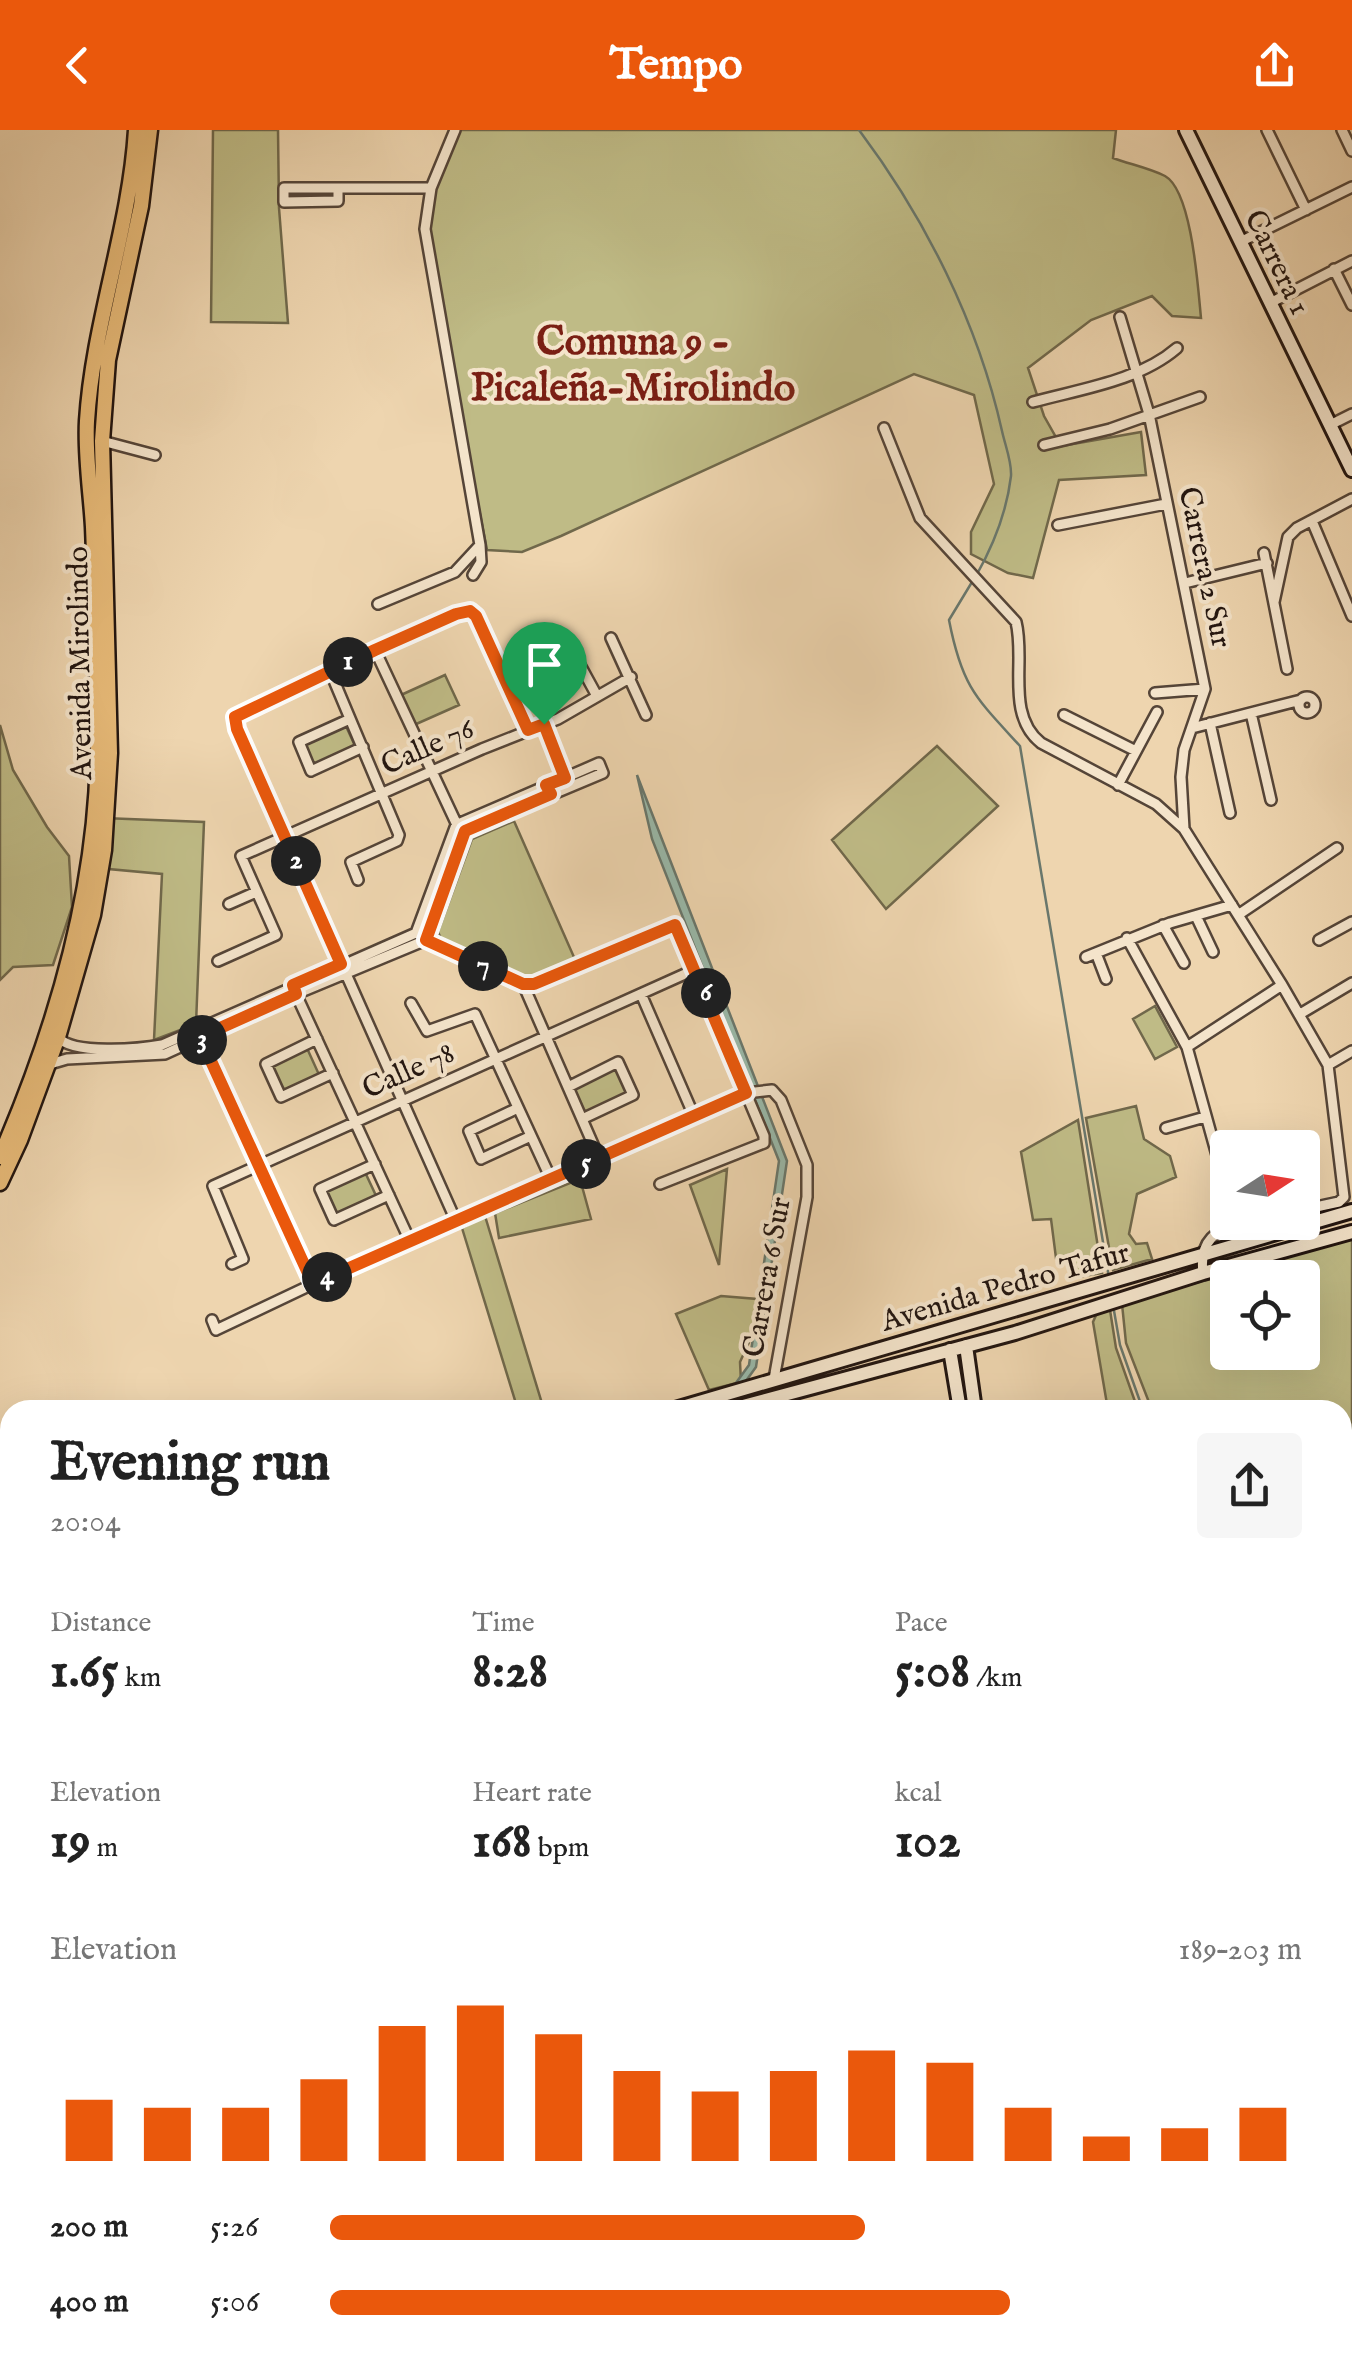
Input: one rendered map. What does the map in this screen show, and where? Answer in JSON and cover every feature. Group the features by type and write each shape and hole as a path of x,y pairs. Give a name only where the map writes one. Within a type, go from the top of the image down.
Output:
{"main road":[{"name":"Avenida Mirolindo","path":"0,1157 54,1008 83,904 92,846 98,744 87,422 94,359 134,166 136,130"},
{"name":"Avenida Mirolindo","path":"0,1182 20,1140 58,1036 93,916 108,817 110,722 102,441 108,360 142,206 150,130"},
{"name":"Carrera 1","path":"1186,130 1352,470"},
{"name":"Avenida Pedro Tafur","path":"706,1400 1352,1211"},
{"name":"Avenida Pedro Tafur","path":"764,1400 966,1346 1352,1232"},
{"path":"966,1346 974,1400"},
{"path":"950,1350 958,1400"}],"street":[{"path":"456,130 430,188 426,230 480,545 482,562 473,575"},
{"path":"1267,130 1306,210"},
{"path":"1342,130 1352,150"},
{"path":"1240,242 1352,186"},
{"path":"338,188 338,201 284,202 284,188 338,188 430,188"},
{"path":"1270,303 1352,261"},
{"path":"1334,270 1352,305"},
{"name":"Carrera 2 Sur","path":"1120,317 1149,414 1205,689 1184,750 1184,829"},
{"path":"1033,402 1158,363 1177,348"},
{"path":"1044,444 1110,429 1200,397"},
{"path":"1330,425 1352,414"},
{"path":"884,428 920,518 1016,622 1017,677 1027,729 1033,737 1156,804 1184,829 1300,1014 1328,1065 1337,1120 1344,1197 1320,1206"},
{"path":"102,441 155,454"},
{"path":"1274,602 1288,537 1297,528 1352,500"},
{"path":"1058,525 1166,504"},
{"path":"1312,520 1352,616"},
{"path":"378,604 455,572 480,545"},
{"path":"1185,583 1265,558 1287,670"},
{"path":"456,1221 235,717 375,650 470,611 476,616 528,730"},
{"path":"611,638 646,715"},
{"path":"375,650 460,828"},
{"path":"574,654 596,696"},
{"path":"330,671 399,834 397,841 351,862 358,880"},
{"name":"Calle 76","path":"256,892 241,856 544,724 631,677"},
{"path":"1155,693 1205,689"},
{"path":"1192,728 1310,697 1320,705"},
{"path":"1118,785 1157,712"},
{"path":"1250,714 1271,800"},
{"path":"1064,715 1136,751"},
{"path":"350,719 299,742 312,772 363,747"},
{"path":"544,724 565,778"},
{"path":"1210,724 1230,813"},
{"path":"421,936 460,828 549,790 603,773 599,763 549,790"},
{"path":"1106,978 1091,955 1127,938 1196,916 1235,910 1336,848"},
{"path":"218,961 276,935 256,892 229,904"},
{"path":"1196,916 1213,952"},
{"path":"1319,940 1352,922"},
{"path":"48,1066 67,1059 165,1054 294,990 421,936 523,984 534,984 675,925 754,1091 764,1143 660,1184"},
{"path":"1164,926 1184,963"},
{"path":"1127,938 1187,1047 1210,1134"},
{"name":"Calle 78","path":"232,1264 243,1260 213,1186 696,969"},
{"path":"1300,1014 1352,983"},
{"path":"523,984 600,1158"},
{"path":"1187,1047 1282,984"},
{"path":"294,990 410,1241"},
{"path":"641,994 694,1116"},
{"path":"411,1003 427,1031 475,1014 550,1179"},
{"path":"58,1036 72,1047 145,1048 193,1037"},
{"path":"193,1037 259,1164 313,1284"},
{"path":"317,1040 266,1064 281,1097 333,1073"},
{"path":"1328,1065 1352,1051"},
{"path":"568,1087 618,1062 632,1095 582,1119"},
{"name":"Carrera 6 Sur","path":"754,1091 772,1090 781,1100 806,1165 807,1197 801,1240 774,1379"},
{"path":"212,1320 216,1330 754,1091"},
{"path":"518,1108 469,1131 481,1159 531,1136"},
{"path":"1337,1120 1352,1115"},
{"path":"1166,1128 1205,1117"},
{"path":"1340,1162 1352,1158"},
{"path":"374,1164 320,1190 334,1220 389,1195"},
{"path":"1204,1273 1201,1254 1211,1240"}],"shaded area":[{"path":"213,130 278,130 279,208 288,323 211,322"},
{"path":"460,130 1116,130 1113,158 1165,176 1182,200 1192,241 1201,318 1172,316 1152,296 1091,320 1028,368 1044,416 1061,446 1141,432 1146,475 1059,480 1033,578 1008,573 971,554 971,532 994,484 974,395 914,374 561,536 522,552 487,550 428,229 445,157"},
{"path":"445,675 459,705 414,725 401,695"},
{"path":"345,724 356,748 312,769 301,744"},
{"path":"0,725 13,770 69,856 72,907 53,965 13,967 0,980"},
{"path":"937,746 998,806 886,909 832,840"},
{"path":"637,775 787,1161 756,1367 733,1400 725,1398 749,1365 779,1161 652,839"},
{"path":"103,818 204,822 196,1024 154,1040 162,874 98,868"},
{"path":"514,821 577,964 532,981 445,947 438,932 472,839"},
{"path":"1155,1006 1177,1047 1155,1059 1133,1019"},
{"path":"306,1046 321,1079 281,1097 266,1064"},
{"path":"618,1065 631,1094 585,1116 572,1090"},
{"path":"1136,1106 1144,1139 1170,1156 1176,1177 1137,1194 1129,1234 1136,1244 1147,1243 1152,1259 1113,1270 1086,1118"},
{"path":"1078,1120 1102,1273 1077,1277 1072,1254 1056,1258 1051,1219 1033,1220 1021,1152"},
{"path":"727,1169 719,1265 690,1185"},
{"path":"364,1170 378,1200 334,1220 320,1189"},
{"path":"580,1179 591,1219 499,1238 495,1213"},
{"path":"485,1216 541,1400 515,1400 462,1228"},
{"path":"1352,1238 1352,1400 1148,1400 1126,1343 1122,1304 1210,1279 1210,1370 1320,1370 1320,1260 1275,1260"},
{"path":"721,1296 757,1299 755,1329 740,1362 741,1382 709,1390 676,1314"},
{"path":"1110,1310 1116,1348 1134,1400 1106,1400 1093,1322 1097,1313"}],"waterway":[{"path":"859,130 927,235 964,312 992,391 1011,476 998,528 976,576"},
{"path":"972,582 949,620 959,661 973,690 1020,746 1109,1278"},
{"path":"1113,1305 1120,1345 1139,1400"}],"district":[{"name":"Comuna 9 - Picaleña-Mirolindo","path":"633,363"}],"route":[{"path":"470,611 476,616 528,730 544,724 565,778 546,785 551,794 465,831 426,940 523,984 534,984 675,925 746,1093 313,1284 200,1037 296,994 293,985 341,964 235,717 375,650 470,611"}]}
